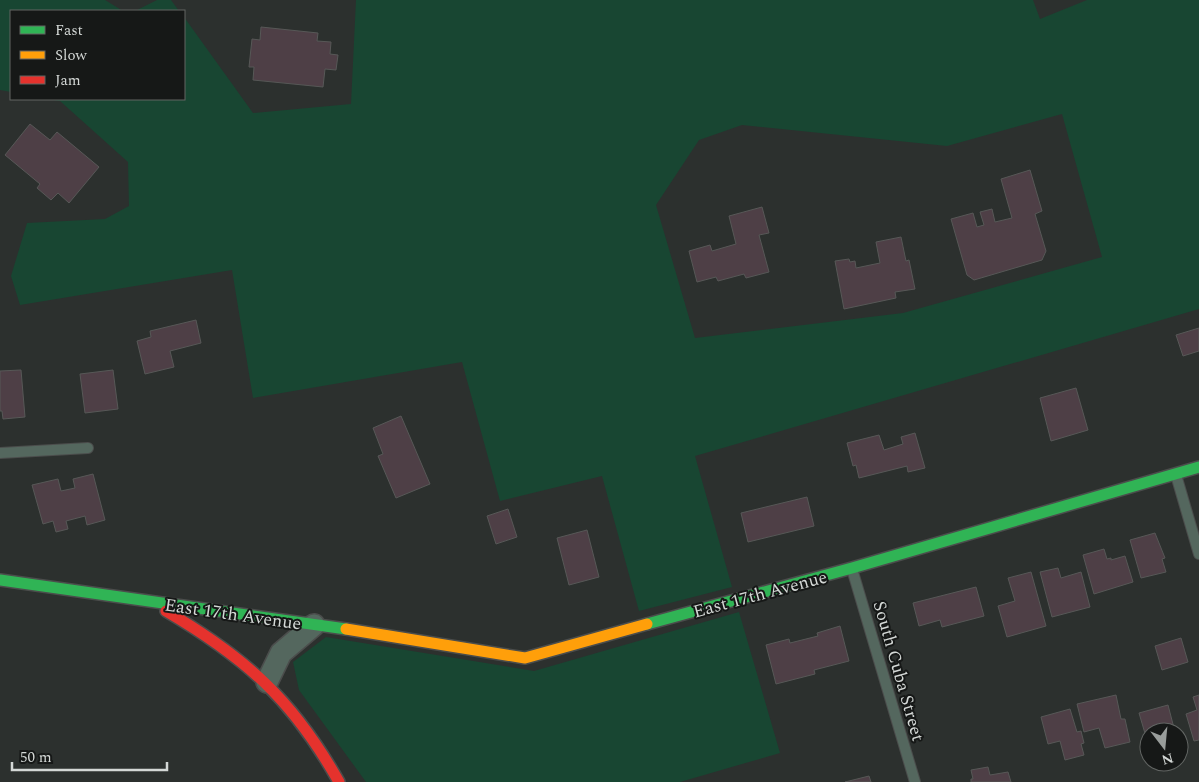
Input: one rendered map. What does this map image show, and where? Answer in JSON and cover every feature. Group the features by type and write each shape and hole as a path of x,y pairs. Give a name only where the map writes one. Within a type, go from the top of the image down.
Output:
{"street":[{"name":"East 17th Avenue","path":"0,580 360,631 525,658 852,568 1199,467"},
{"path":"152,602 226,648 268,682 304,725 330,764 339,782"},
{"name":"East 17th Avenue","path":"268,682 281,653 314,625"}],"lane":[{"path":"0,453 88,448"},
{"path":"1176,474 1199,554"},
{"name":"South Cuba Street","path":"852,568 915,782"}],"green space":[{"path":"0,0 105,0 121,10 10,10 10,92 0,90"},
{"path":"157,0 171,0 178,10 137,10"},
{"path":"356,0 1033,0 1040,19 1087,0 1199,0 1199,309 695,456 732,587 639,611 602,476 500,501 462,362 253,398 232,270 20,305 11,276 27,223 105,219 129,206 128,162 60,101 54,100 185,100 185,18 253,113 351,104","holes":["1062,114 1102,257 903,313 695,338 656,205 699,140 742,125 947,146"]},
{"path":"739,612 780,753 680,782 366,782 299,690 293,662 326,637 534,671"}],"building":[{"path":"261,27 318,33 317,41 331,42 330,54 338,55 336,70 325,69 323,87 253,80 254,67 249,67 252,39 260,40"},
{"path":"30,124 50,140 57,132 99,167 69,203 58,193 51,200 37,188 40,184 5,155"},
{"path":"1030,170 1042,211 1035,214 1046,251 1042,260 974,280 967,275 951,219 973,213 977,227 984,225 980,212 992,209 995,222 1012,218 1001,179"},
{"path":"762,207 769,233 759,235 769,272 746,278 744,274 718,281 716,277 697,282 689,251 710,245 712,251 736,244 729,216"},
{"path":"901,237 906,261 909,260 915,289 895,292 896,298 844,309 835,261 849,259 850,262 855,261 856,268 880,263 876,242"},
{"path":"196,320 201,343 170,351 174,367 145,374 137,341 151,337 150,331"},
{"path":"1199,328 1199,351 1183,356 1176,335"},
{"path":"21,370 25,417 3,419 2,411 0,411 0,371"},
{"path":"113,370 118,409 85,413 80,374"},
{"path":"1076,388 1088,430 1051,441 1040,398"},
{"path":"401,416 430,484 396,498 378,456 383,454 373,428"},
{"path":"915,433 925,468 908,472 907,466 859,478 856,465 853,466 847,443 879,435 884,450 903,444 901,437"},
{"path":"93,474 105,520 87,525 85,516 66,521 68,529 56,532 53,521 43,524 32,485 58,479 61,491 75,488 73,479"},
{"path":"807,497 814,526 748,542 741,513"},
{"path":"508,509 517,537 496,544 487,516"},
{"path":"587,530 599,577 569,585 557,538"},
{"path":"1155,533 1165,558 1162,559 1166,572 1141,578 1130,540"},
{"path":"1104,549 1107,559 1111,558 1111,560 1125,556 1133,582 1094,594 1083,555"},
{"path":"1058,568 1061,578 1081,572 1090,607 1052,617 1040,572"},
{"path":"1031,572 1046,626 1007,637 998,606 1015,601 1008,578"},
{"path":"976,587 984,616 942,627 940,620 919,626 913,603"},
{"path":"840,626 849,661 814,670 815,674 776,684 766,645 789,639 790,643 818,636 817,633"},
{"path":"1181,638 1188,662 1162,670 1155,646"},
{"path":"1116,695 1121,719 1125,719 1130,742 1105,748 1099,728 1084,732 1077,704"},
{"path":"1199,695 1199,740 1194,741 1186,714 1197,710 1193,697"},
{"path":"1168,705 1172,722 1142,722 1139,713"},
{"path":"1070,709 1077,732 1081,731 1084,743 1081,744 1084,755 1065,760 1060,741 1048,744 1041,717"},
{"path":"988,767 990,775 1008,772 1011,782 971,782 971,779 973,779 971,770"},
{"path":"869,776 871,782 845,782"}],"traffic: fast":[{"path":"647,624 852,568 1199,467"},
{"path":"0,580 346,629"}],"traffic: slow":[{"path":"346,629 525,658 647,624"}],"traffic: jam":[{"path":"166,611 195,628 220,646 265,683 304,727 339,782"}]}
